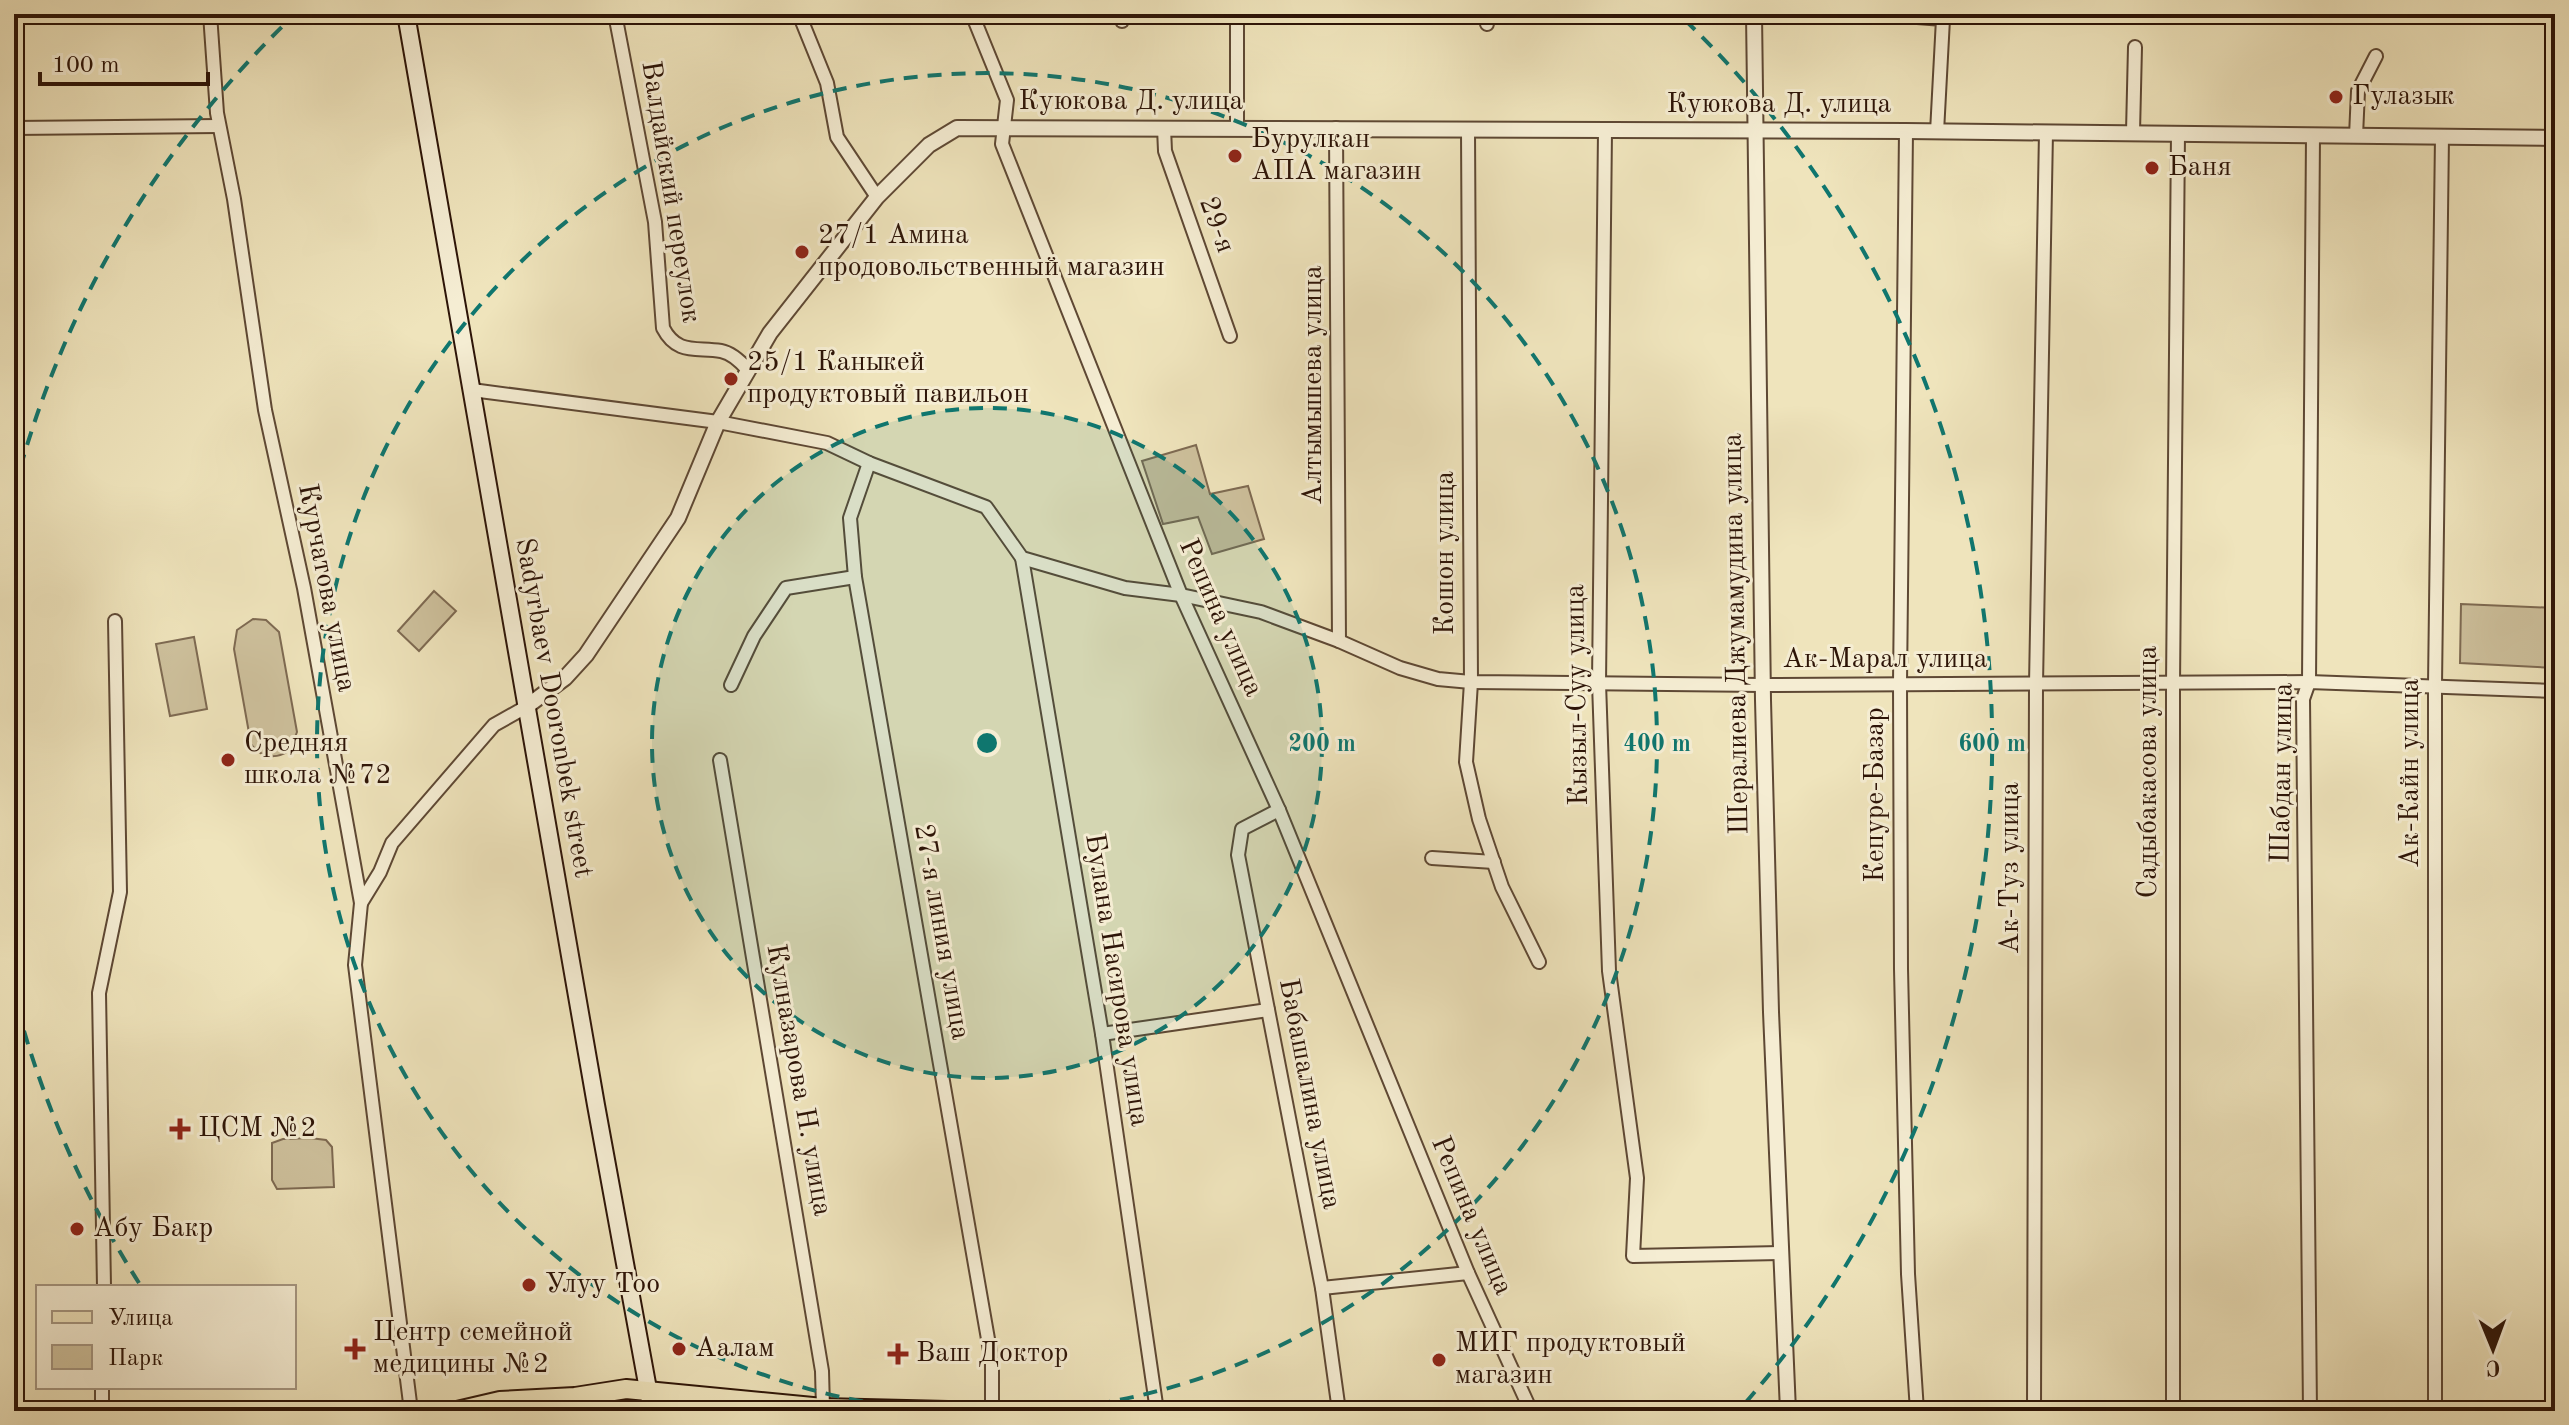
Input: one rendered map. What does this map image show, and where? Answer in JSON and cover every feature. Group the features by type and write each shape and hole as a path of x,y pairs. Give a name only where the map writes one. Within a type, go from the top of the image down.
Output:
{"main road":[{"name":"Sadyrbaev Dooronbek street","path":"406,14 652,1411"},
{"path":"457,1411 500,1401 575,1397 626,1389 823,1408 948,1411"},
{"path":"1515,1411 1533,1411"}],"street":[{"name":"Курчатова улица","path":"210,14 219,126 234,199 265,410 304,588 361,903 355,965 411,1411"},
{"name":"Валдайский переулок","path":"615,14 655,222 663,328 670,341 681,347 723,351 748,370"},
{"path":"799,14 827,83 837,137 877,197"},
{"name":"Репина улица","path":"972,14 1007,100 1002,144 1181,595 1279,810 1468,1273 1533,1411"},
{"path":"1237,14 1237,128"},
{"name":"Шералиева Джумамудина улица","path":"1754,14 1763,685 1771,1012 1788,1411"},
{"path":"1878,14 1943,19 1937,132"},
{"path":"2133,132 2135,47"},
{"path":"2356,136 2358,91 2376,56"},
{"path":"14,128 219,126"},
{"name":"Куюкова Д. улица","path":"526,707 565,678 586,655 678,518 718,422 770,333 877,197 919,154 947,132 969,126 2133,132 2555,138"},
{"name":"29-я","path":"1164,128 1165,151 1230,336"},
{"name":"Алтымышева улица","path":"1336,128 1339,641"},
{"name":"Кошон улица","path":"1468,130 1471,682 1466,762 1479,819 1502,887 1539,962"},
{"name":"Кызыл-Суу улица","path":"1605,131 1599,683 1609,971 1637,1178 1633,1256 1782,1253"},
{"name":"Кепуре-Базар","path":"1906,131 1900,683 1902,984 1908,1274 1917,1411"},
{"name":"Ак-Туз улица","path":"2034,1411 2036,684 2046,132"},
{"name":"Садыбакасова улица","path":"2173,1411 2173,684 2178,133"},
{"name":"Шабдан улица","path":"2310,1411 2303,699 2309,682 2313,136"},
{"name":"Ак-Кайн улица","path":"2435,1411 2435,685 2442,136"},
{"path":"472,390 718,422 827,443 869,463 986,507 1022,558"},
{"name":"27-я линия улица","path":"869,463 850,518 855,577 992,1362 992,1411"},
{"name":"Ак-Марал улица","path":"1022,558 1125,588 1181,595 1261,612 1400,668 1438,679 1471,682 1763,685 2309,682 2555,691"},
{"name":"Булана Насирова улица","path":"1022,558 1102,1034 1157,1411"},
{"path":"731,685 754,636 786,588 855,577"},
{"path":"104,1285 99,993 120,892 115,621"},
{"path":"361,903 380,872 392,843 494,725 526,707"},
{"name":"Кулназарова Н. улица","path":"720,760 822,1371 823,1408"},
{"name":"Бабашалина улица","path":"1279,810 1242,829 1238,855 1322,1288 1339,1411"},
{"path":"1432,858 1494,862"},
{"path":"1102,1034 1268,1010"},
{"path":"1322,1288 1468,1273"},
{"path":"102,1389 102,1411"}],"green space":[{"path":"1196,445 1210,494 1248,486 1264,539 1212,554 1198,517 1163,524 1142,461"},
{"path":"434,591 456,611 419,651 398,631"},
{"path":"2461,604 2555,608 2555,668 2460,663"},
{"path":"253,619 266,620 279,632 297,732 290,750 274,756 264,755 251,744 234,649 237,630"},
{"path":"194,637 207,709 170,716 156,644"},
{"path":"283,1139 326,1140 332,1147 334,1187 277,1189 272,1180 272,1143"}],"place":[{"name":"Гулазык","path":"2336,97"},
{"name":"Бурулкан АПА магазин","path":"1235,156"},
{"name":"Баня","path":"2152,168"},
{"name":"27/1 Амина продовольственный магазин","path":"802,252"},
{"name":"25/1 Каныкей продуктовый павильон","path":"731,379"},
{"name":"Средняя школа №72","path":"228,760"},
{"name":"ЦСМ №2","path":"180,1129"},
{"name":"Абу Бакр","path":"77,1229"},
{"name":"Улуу Тоо","path":"529,1285"},
{"name":"Центр семейной медицины №2","path":"355,1349"},
{"name":"Аалам","path":"679,1349"},
{"name":"Ваш Доктор","path":"898,1354"},
{"name":"МИГ продуктовый магазин","path":"1439,1360"}]}
